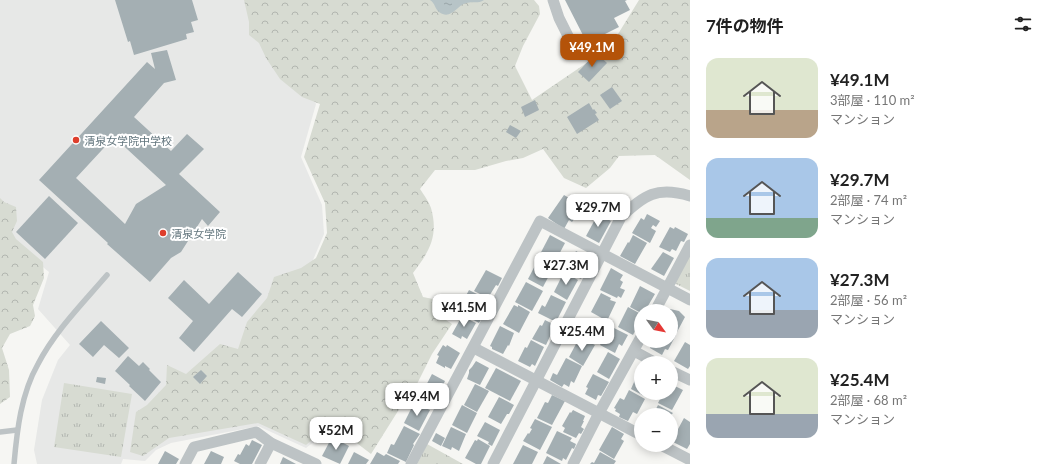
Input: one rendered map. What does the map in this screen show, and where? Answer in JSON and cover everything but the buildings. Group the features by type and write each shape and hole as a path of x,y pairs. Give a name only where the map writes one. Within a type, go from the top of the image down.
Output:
{"street":[{"path":"554,0 559,18 574,48"},
{"path":"493,464 621,217 639,200 660,192 676,192 690,196"},
{"path":"411,464 474,348 540,221 690,300"},
{"path":"659,304 690,244"},
{"path":"474,348 634,431"},
{"path":"573,464 599,413 636,348"},
{"path":"634,351 643,356"},
{"path":"678,374 690,380"},
{"path":"185,464 194,447 256,432 271,443 316,464"},
{"path":"260,464 271,443"},
{"path":"675,452 690,460"}],"lane":[{"path":"14,464 17,430 25,395 37,364 55,336 107,275"},
{"path":"0,432 17,430"}],"shaded area":[{"name":"清泉女学院","path":"0,0 261,0 265,11 316,104 301,157 322,205 324,234 313,260 434,341 368,446 333,427 306,448 258,426 171,443 156,450 145,461 123,459 121,464 37,464 34,450 42,400 58,360 70,345 38,309 49,272 0,232"}],"green space":[{"path":"244,0 534,0 539,6 540,14 523,46 515,66 532,100 610,47 639,0 690,0 690,180 655,155 619,156 610,168 586,188 564,178 543,149 523,158 506,161 475,170 435,170 420,189 431,208 434,227 433,235 428,251 413,273 423,297 438,300 445,309 443,318 452,324 432,354 415,388 398,411 371,454 332,424 306,445 258,423 169,438 143,456 130,452 136,412 147,405 166,385 167,365 186,374 220,344 238,349 247,322 267,298 274,277 301,268 316,258 327,233 325,203 304,157 320,104 302,97 280,79 266,58 259,43 249,35 249,22"},
{"path":"0,198 4,202 16,207 17,221 12,232 16,239 43,262 44,278 33,305 35,316 30,326 10,334 2,348 9,370 10,397 0,404"},
{"path":"690,252 690,291 674,283"},
{"path":"64,383 132,394 121,457 54,447"},
{"path":"427,444 463,464 417,464"}],"water":[{"path":"430,0 484,0 480,2 463,4 454,12 447,15 439,12"}],"place":[{"name":"清泉女学院中学校","path":"76,140"},
{"name":"清泉女学院","path":"163,233"}]}
